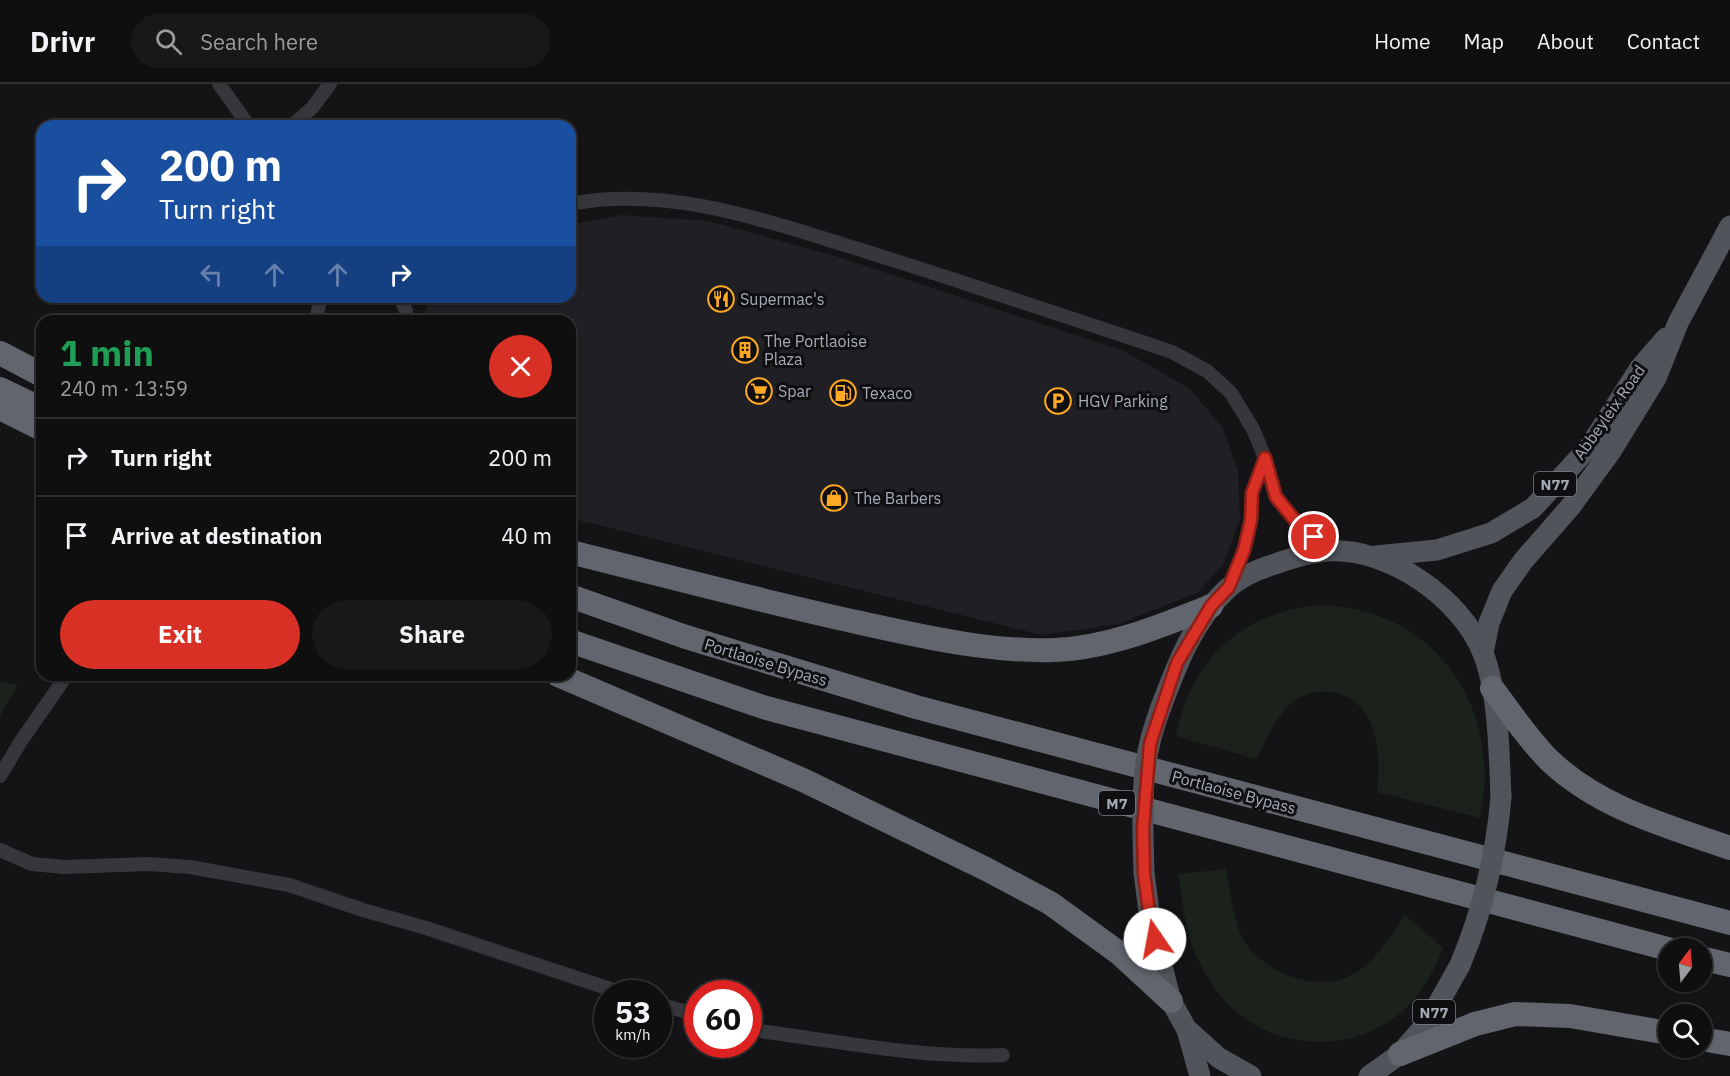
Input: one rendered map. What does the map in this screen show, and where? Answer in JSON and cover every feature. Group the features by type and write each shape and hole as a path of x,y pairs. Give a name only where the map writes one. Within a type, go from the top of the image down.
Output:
{"highway":[{"path":"0,339 36,355"},
{"path":"0,353 36,372"},
{"path":"0,389 36,406"},
{"path":"0,408 36,426"},
{"path":"576,554 812,613 992,649 1056,650 1112,641 1211,606"},
{"name":"Portlaoise Bypass","path":"576,599 686,637 916,707 1730,923"},
{"name":"M7","path":"576,643 763,707 1658,946"},
{"path":"572,681 803,780 1004,878 1050,903 1119,952 1170,1001"},
{"path":"1492,688 1549,759 1587,790 1635,814 1730,848"},
{"path":"1712,961 1730,965"},
{"path":"1400,1054 1475,1024 1515,1014 1570,1016 1658,1031"},
{"path":"1712,1041 1730,1044"}],"main road":[{"name":"Abbeyleix Road","path":"1483,653 1489,623 1502,591 1523,561 1571,506 1611,452 1656,378 1678,323 1730,226"},
{"name":"Abbeyleix Road","path":"1373,557 1437,550 1491,533 1533,508 1590,446 1640,368 1678,323"},
{"name":"N77","path":"1200,1076 1187,1030 1170,1001 1150,919 1144,873 1143,829 1150,744 1177,663 1211,606 1229,587 1257,570 1298,556 1329,550 1373,557 1399,567 1424,582 1451,604 1468,625 1483,653 1492,688 1499,745 1501,797 1497,837 1489,883 1475,930 1460,965 1428,1022 1400,1054 1368,1075"},
{"name":"N77","path":"1187,1030 1219,1058 1251,1076"}],"street":[{"path":"219,84 245,120"},
{"path":"299,120 312,108 330,84"},
{"path":"576,203 592,200 642,199 704,206 755,218 891,259 1172,351 1207,371 1231,393 1253,429 1265,458 1276,497 1298,524 1329,550"},
{"path":"1229,587 1244,550 1251,520 1252,493 1265,458"},
{"path":"0,776 63,681"},
{"path":"0,850 32,864 53,866 149,864 190,867 290,885 594,984"},
{"path":"762,1031 976,1057 1004,1055"}],"shaded area":[{"path":"621,215 709,221 838,257 1124,351 1190,389 1223,428 1238,471 1240,518 1223,565 1197,593 1118,624 1042,635 576,519 576,315 424,315 428,303 576,303 576,224"},
{"path":"1315,605 1357,610 1394,623 1425,643 1451,670 1469,701 1481,737 1485,777 1480,818 1377,792 1377,745 1373,730 1367,716 1346,696 1318,692 1296,700 1278,719 1256,759 1176,736 1183,709 1193,685 1206,664 1222,646 1241,631 1263,619 1288,610"},
{"path":"0,681 18,685 0,716"},
{"path":"1226,869 1240,933 1248,947 1260,959 1291,976 1309,981 1327,982 1358,971 1390,938 1405,915 1443,948 1417,996 1394,1018 1372,1031 1348,1039 1324,1042 1299,1040 1275,1034 1253,1024 1233,1009 1216,990 1190,940 1178,874"}],"place":[{"name":"Supermac's","path":"721,299"},
{"name":"The Portlaoise Plaza","path":"745,350"},
{"name":"Spar","path":"759,391"},
{"name":"Texaco","path":"843,393"},
{"name":"HGV Parking","path":"1058,401"},
{"name":"The Barbers","path":"834,498"}],"route":[{"path":"1155,939 1144,873 1143,829 1150,744 1177,663 1211,606 1229,587 1244,550 1251,520 1252,493 1265,458 1276,497 1298,524 1314,537"}]}
